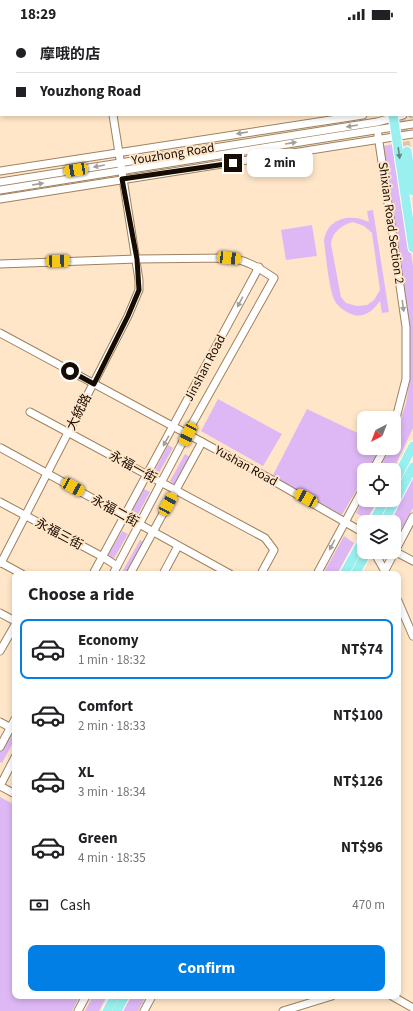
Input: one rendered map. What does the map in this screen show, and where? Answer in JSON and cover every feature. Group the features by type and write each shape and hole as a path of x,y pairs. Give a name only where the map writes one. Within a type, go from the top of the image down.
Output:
{"main road":[{"name":"Shixian Road Section 2","path":"393,118 413,248"},
{"name":"Shixian Road Section 2","path":"411,151 413,191"},
{"path":"401,469 413,446"},
{"path":"388,515 413,467"},
{"path":"346,571 357,551"},
{"path":"357,571 363,559"},
{"path":"107,1011 113,999"},
{"path":"117,1011 123,999"}],"street":[{"name":"大統路","path":"0,563 94,384 138,295 140,280 122,179 120,151 114,116"},
{"name":"Youzhong Road","path":"0,171 120,151 356,116"},
{"name":"Youzhong Road","path":"0,190 121,166 393,118 413,124"},
{"name":"Shixian Road Section 2","path":"376,122 406,327 406,379 398,411"},
{"name":"Youzhong Road","path":"0,199 413,134"},
{"name":"Youzhong Road","path":"0,182 121,166"},
{"path":"0,264 137,259 229,258 240,260 259,268"},
{"name":"Jinshan Road","path":"95,571 259,268 274,278 114,571"},
{"name":"Yushan Road","path":"0,333 306,498 357,529"},
{"name":"永福一街","path":"30,412 148,474 264,538 274,550 263,571"},
{"path":"132,571 202,442"},
{"name":"永福二街","path":"1,448 224,571"},
{"path":"319,571 357,499"},
{"name":"永福三街","path":"0,502 117,566"},
{"path":"401,538 413,517"},
{"path":"165,571 178,546"},
{"path":"401,555 413,561"},
{"path":"378,559 384,571"},
{"path":"386,571 391,559"},
{"path":"0,563 16,571"},
{"path":"401,608 413,636"},
{"path":"0,613 12,619"},
{"path":"0,651 12,630"},
{"path":"0,722 12,728"},
{"path":"0,747 12,730"},
{"path":"12,763 0,786 12,791"},
{"path":"78,1011 84,999"},
{"path":"144,1011 150,999"},
{"path":"283,1011 322,999"},
{"path":"397,999 413,1008"}],"shaded area":[{"path":"394,144 413,266 413,428 401,453 401,418 406,403 410,377 409,325 383,146"},
{"path":"373,210 389,312 382,313 380,301 369,312 358,316 344,310 336,303 331,291 324,241 326,233 330,227 340,220 354,218 369,222 367,211","holes":["353,222 364,226 372,233 380,290 374,300 367,305 357,306 346,303 341,297 331,244 333,236 345,225"]},
{"path":"312,225 317,256 286,260 281,230"},
{"path":"218,399 282,434 263,466 201,431"},
{"path":"307,409 357,433 357,455 377,455 372,463 357,463 357,489 342,515 272,477"},
{"path":"168,445 173,448 157,476 153,474"},
{"path":"185,454 190,457 175,485 170,481"},
{"path":"386,455 400,455 396,463 382,463"},
{"path":"413,477 413,508 401,530 401,515 393,515 397,507 401,507 401,500"},
{"path":"144,489 150,492 135,520 129,516"},
{"path":"359,507 374,507 369,515 360,515 356,513"},
{"path":"122,531 128,534 112,562 106,559"},
{"path":"344,536 354,543 339,571 325,571"},
{"path":"140,540 145,542 130,571 123,571"},
{"path":"10,734 12,735 12,745 2,763 0,762 0,752"},
{"path":"0,797 12,803 12,999 78,999 72,1011 0,1011"},
{"path":"91,999 105,999 99,1011 85,1011"},
{"path":"128,999 144,999 138,1011 122,1011"}],"tunnel":[{"path":"400,116 407,151"}],"route":[{"path":"70,371 94,384 135,303 139,290 140,280 137,259 122,179 233,163"}]}
